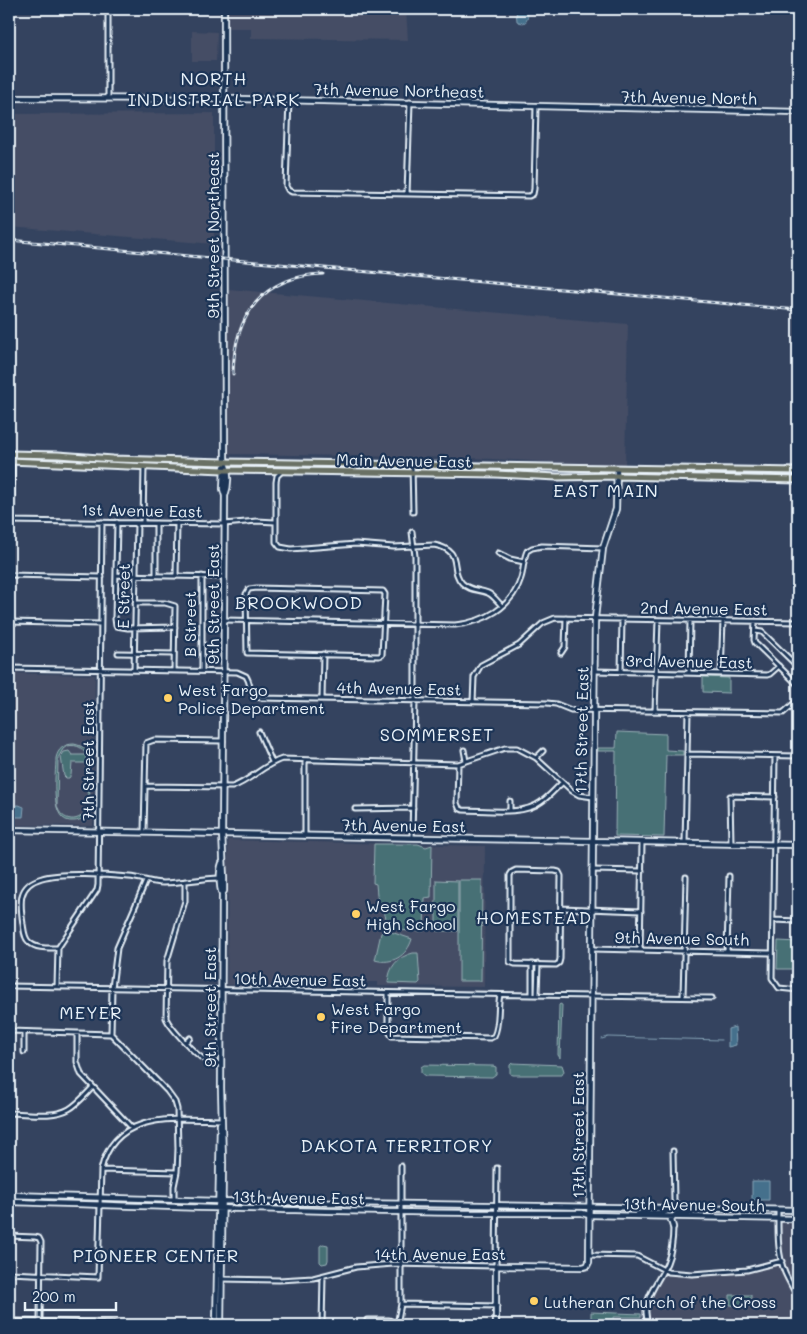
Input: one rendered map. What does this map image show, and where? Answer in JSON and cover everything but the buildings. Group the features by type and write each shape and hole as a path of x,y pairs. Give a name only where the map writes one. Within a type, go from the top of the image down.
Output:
{"main road":[{"name":"Main Avenue East","path":"9,454 112,460 617,468 798,473"},
{"path":"10,461 17,457 49,455"},
{"name":"Main Avenue East","path":"10,461 225,470 798,480"},
{"path":"144,467 148,463 179,461"},
{"path":"784,480 785,476 789,474 798,473"}],"street":[{"path":"108,9 108,98"},
{"name":"9th Street Northeast","path":"224,9 225,462"},
{"name":"7th Avenue Northeast","path":"9,98 289,100 579,107"},
{"path":"289,100 286,186 288,190 407,194 529,196 533,194 536,106"},
{"path":"407,194 410,102"},
{"name":"7th Avenue North","path":"579,107 798,112"},
{"path":"10,461 10,521"},
{"name":"9th Street East","path":"216,1325 219,1279 222,894 224,891 222,834 224,524 227,490 225,462"},
{"path":"412,465 413,512"},
{"path":"143,522 144,467"},
{"name":"17th Street East","path":"589,1256 594,671 596,618 603,548 616,509 617,468"},
{"path":"282,471 276,478 275,522 278,546 291,549 356,544 386,547 434,544 449,550 454,558 461,582 470,589 488,593 502,606"},
{"name":"1st Avenue East","path":"10,521 224,524 257,521 275,522"},
{"name":"7th Street East","path":"58,948 96,890 99,876 102,522"},
{"path":"117,522 116,626 175,628"},
{"name":"E Street","path":"134,670 137,523"},
{"path":"156,523 156,575"},
{"path":"176,576 177,523"},
{"path":"412,532 415,556 415,701 412,837"},
{"path":"224,620 468,624 489,616 502,606 515,591 520,580 527,551 532,548 603,548"},
{"path":"498,553 510,559 524,562"},
{"path":"9,575 102,577"},
{"path":"116,575 224,577"},
{"name":"B Street","path":"202,576 202,672"},
{"path":"250,589 383,591 384,652 382,655 376,656 248,653 246,650 246,620 246,594 250,589"},
{"path":"135,603 166,603 174,605 174,671"},
{"path":"561,653 565,647 566,618"},
{"path":"473,702 474,677 481,665 519,645 548,620 596,618"},
{"name":"2nd Avenue East","path":"596,618 798,622"},
{"path":"621,672 622,619"},
{"path":"655,711 658,620"},
{"path":"690,620 690,673"},
{"path":"722,674 723,621"},
{"path":"755,621 755,643 798,684"},
{"path":"9,622 100,624"},
{"path":"755,631 762,632 798,667"},
{"path":"118,653 174,654"},
{"path":"322,699 323,654"},
{"name":"3rd Avenue East","path":"594,671 767,675 779,666"},
{"name":"4th Avenue East","path":"9,668 243,673 249,680 252,693 257,697 547,703 556,704 571,710 783,713 798,700"},
{"path":"685,843 688,712"},
{"path":"258,732 272,762"},
{"path":"144,832 146,743 154,740 223,741"},
{"path":"145,786 232,787 241,784 272,762 282,759 458,764 505,748 517,748 536,758 572,791 579,795 593,796"},
{"path":"464,750 466,761"},
{"path":"536,758 543,751"},
{"path":"687,754 798,756"},
{"path":"775,756 772,978 776,985 783,989 798,990"},
{"path":"304,836 305,760"},
{"path":"458,764 457,803 459,808 463,810 510,811 532,807 541,802 562,783"},
{"path":"731,844 730,796 775,797"},
{"path":"510,801 510,811"},
{"path":"355,808 413,808"},
{"name":"7th Avenue East","path":"9,830 99,830 304,836 798,845"},
{"path":"640,950 642,843"},
{"name":"9th Street East","path":"222,863 220,868 220,890 222,894"},
{"path":"516,870 559,872 561,876 561,908 559,963 556,965 515,964 510,962 510,876 512,872 516,870"},
{"path":"592,870 642,871"},
{"path":"57,987 58,948 44,948 34,945 27,941 24,932 20,900 22,892 32,881 59,875 129,877 163,883 202,878 220,878"},
{"path":"727,952 729,876"},
{"path":"684,997 686,877"},
{"path":"111,1034 112,988 117,948 146,881"},
{"path":"186,881 185,901 167,961 166,1013 168,1022 206,1061 221,1064"},
{"path":"561,908 641,911"},
{"path":"773,920 798,921"},
{"name":"9th Avenue South","path":"592,949 772,952"},
{"path":"532,964 532,995"},
{"path":"537,995 538,964"},
{"name":"10th Avenue East","path":"9,986 712,998"},
{"path":"388,993 388,1030 390,1035 396,1037 493,1037 496,1032 497,1007 500,995"},
{"path":"9,1031 111,1034 169,1093 177,1109 178,1120 178,1172 174,1186 174,1200"},
{"path":"24,1032 24,1052"},
{"path":"77,1033 79,1070 131,1128"},
{"path":"186,1042 190,1038"},
{"path":"9,1113 62,1112 72,1107 93,1087"},
{"path":"9,1273 98,1276 101,1170 110,1147 131,1128 149,1121 221,1120"},
{"path":"634,1216 645,1212 668,1212 674,1203 674,1152"},
{"path":"367,1320 389,1320 399,1325 401,1304 401,1166"},
{"path":"496,1325 497,1168"},
{"path":"101,1170 178,1172"},
{"name":"13th Avenue East","path":"9,1195 220,1201 589,1206"},
{"name":"13th Avenue East","path":"9,1202 401,1212 582,1213 589,1215"},
{"path":"664,1207 674,1203"},
{"name":"13th Avenue South","path":"589,1206 664,1207 674,1203 683,1208 798,1210"},
{"path":"649,1325 646,1307 650,1293 664,1270 670,1255 672,1218 680,1212 699,1212 714,1208"},
{"path":"778,1210 782,1261 798,1298"},
{"name":"13th Avenue South","path":"589,1215 798,1219"},
{"path":"673,1226 676,1219 682,1216"},
{"path":"9,1236 35,1237 39,1238 41,1242 40,1321"},
{"path":"589,1256 637,1256 668,1272 680,1274 747,1270 782,1261"},
{"name":"14th Avenue East","path":"219,1279 285,1280 323,1276 361,1266 401,1264 575,1267 587,1266 589,1264 589,1256"},
{"path":"322,1325 323,1276"},
{"name":"9th Street East","path":"219,1279 221,1325"},
{"path":"401,1304 496,1306"},
{"path":"9,1321 119,1325"}],"shaded area":[{"path":"228,9 406,9 408,40 251,38 251,28 228,28"},
{"path":"516,9 528,9 525,22 517,21"},
{"path":"192,31 217,32 216,61 192,61"},
{"path":"214,113 214,244 9,227 9,114"},
{"path":"229,289 628,324 625,466 472,458 229,454"},
{"path":"9,673 95,675 93,826 9,825"},
{"path":"19,805 24,807 23,817 13,817 9,814 9,806"},
{"name":"West Fargo High School","path":"228,840 485,846 484,987 378,986 378,982 327,982 317,986 227,985"},
{"path":"735,1027 736,1045 728,1047 728,1029"},
{"path":"752,1181 769,1181 769,1200 752,1200"},
{"path":"780,1220 798,1220 798,1295 783,1263"},
{"path":"778,1265 798,1307 798,1325 651,1325 649,1316 651,1300 663,1275 694,1277 726,1274"}],"green space":[{"path":"703,677 729,678 729,693 703,692"},
{"path":"617,732 666,734 666,750 683,751 683,755 666,755 664,837 615,836 616,751 598,751 598,748 616,748"},
{"path":"74,744 84,748 87,751 89,770 89,805 85,816 77,821 66,820 60,815 57,807 55,797 56,758 58,752 67,745","holes":["67,746 80,747 86,756 87,808 80,817 71,819 63,815 57,806 58,758 63,749"]},
{"path":"69,751 72,755 86,755 86,763 72,763 71,775 69,778 66,778 61,757 64,752"},
{"path":"374,844 418,844 426,847 432,845 431,897 425,898 424,931 397,929 388,922 384,907 378,906 376,884 373,883"},
{"path":"436,880 458,881 458,931 436,931"},
{"path":"459,880 482,880 481,981 459,981"},
{"path":"385,930 412,939 410,945 398,958 387,961 375,960 381,933"},
{"path":"778,941 798,942 798,969 777,969"},
{"path":"413,953 418,953 420,982 418,984 388,983 390,972 398,960"},
{"path":"560,1004 562,1005 560,1058 558,1055"},
{"path":"512,1063 562,1065 564,1071 562,1075 512,1075 510,1074 510,1065"},
{"path":"424,1065 493,1066 496,1067 496,1074 492,1077 425,1076 421,1073 421,1067"},
{"path":"323,1244 328,1245 328,1260 327,1263 322,1264 320,1262 320,1246"},
{"path":"730,1295 751,1295 751,1306 730,1305"},
{"path":"591,1312 641,1314 641,1317 614,1317 614,1325 591,1325"}],"waterway":[{"path":"602,1039 608,1037 721,1040"}],"railway":[{"path":"9,240 798,310"},
{"path":"233,374 239,334 246,317 255,303 268,291 283,282 302,276 323,274"}],"place":[{"name":"West Fargo Police Department","path":"168,698"},
{"name":"West Fargo High School","path":"356,914"},
{"name":"West Fargo Fire Department","path":"321,1017"},
{"name":"Lutheran Church of the Cross","path":"534,1301"}],"district":[{"name":"NORTH INDUSTRIAL PARK","path":"214,88"},
{"name":"EAST MAIN","path":"606,490"},
{"name":"BROOKWOOD","path":"299,602"},
{"name":"SOMMERSET","path":"437,734"},
{"name":"HOMESTEAD","path":"534,917"},
{"name":"MEYER","path":"91,1012"},
{"name":"DAKOTA TERRITORY","path":"397,1145"},
{"name":"PIONEER CENTER","path":"156,1255"}]}
